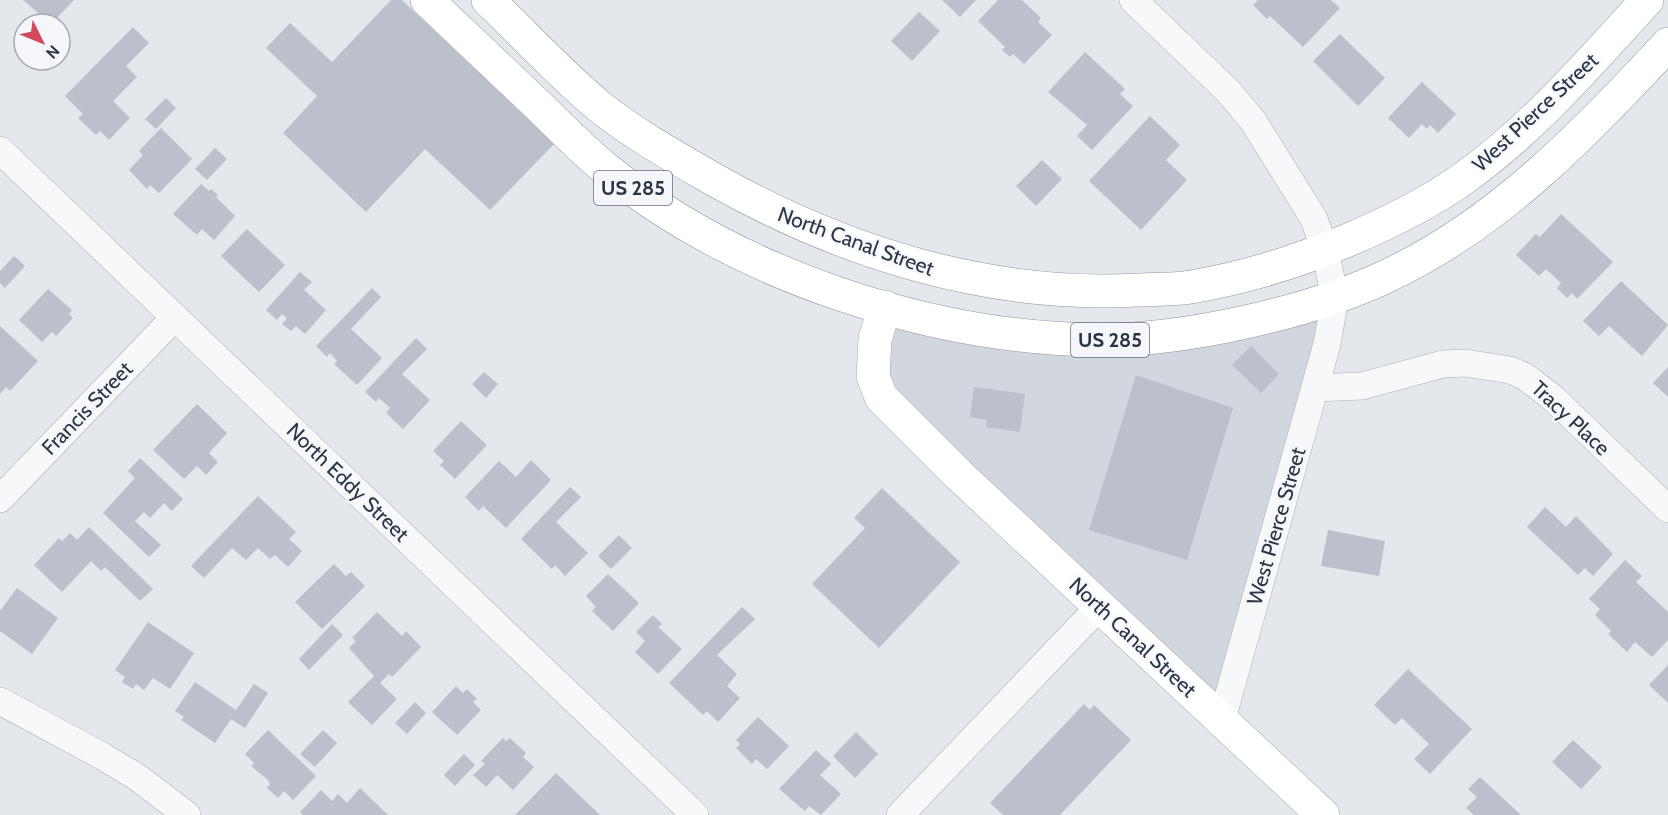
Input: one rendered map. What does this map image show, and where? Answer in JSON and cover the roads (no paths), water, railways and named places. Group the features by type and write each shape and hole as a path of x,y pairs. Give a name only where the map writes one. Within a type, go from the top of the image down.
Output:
{"main road":[{"name":"US 285","path":"427,0 607,170 672,214 737,250 794,278 885,307 995,332 1100,340 1139,338 1205,329 1274,315 1335,298 1387,276 1489,214 1539,176 1595,122 1668,44"},
{"name":"North Canal Street","path":"488,0 600,107 659,146 770,210 883,255 944,272 1058,291 1188,287 1238,277 1325,250"},
{"name":"West Pierce Street","path":"1325,250 1411,211 1463,179 1508,143 1563,90 1647,0"},
{"path":"823,233 870,274 883,292 885,307"},
{"name":"North Canal Street","path":"885,307 874,348 873,376 881,397 959,475 1323,815"}],"street":[{"path":"1133,0 1228,91 1252,121 1314,219 1325,250"},
{"name":"North Eddy Street","path":"0,150 695,815"},
{"name":"West Pierce Street","path":"1222,719 1327,344 1335,298 1325,250"},
{"name":"Francis Street","path":"0,499 175,317"},
{"name":"Tracy Place","path":"1315,388 1362,386 1443,364 1465,363 1509,370 1526,377 1554,399 1668,509"},
{"path":"900,815 1099,607"},
{"path":"0,700 102,756 187,815"}]}
